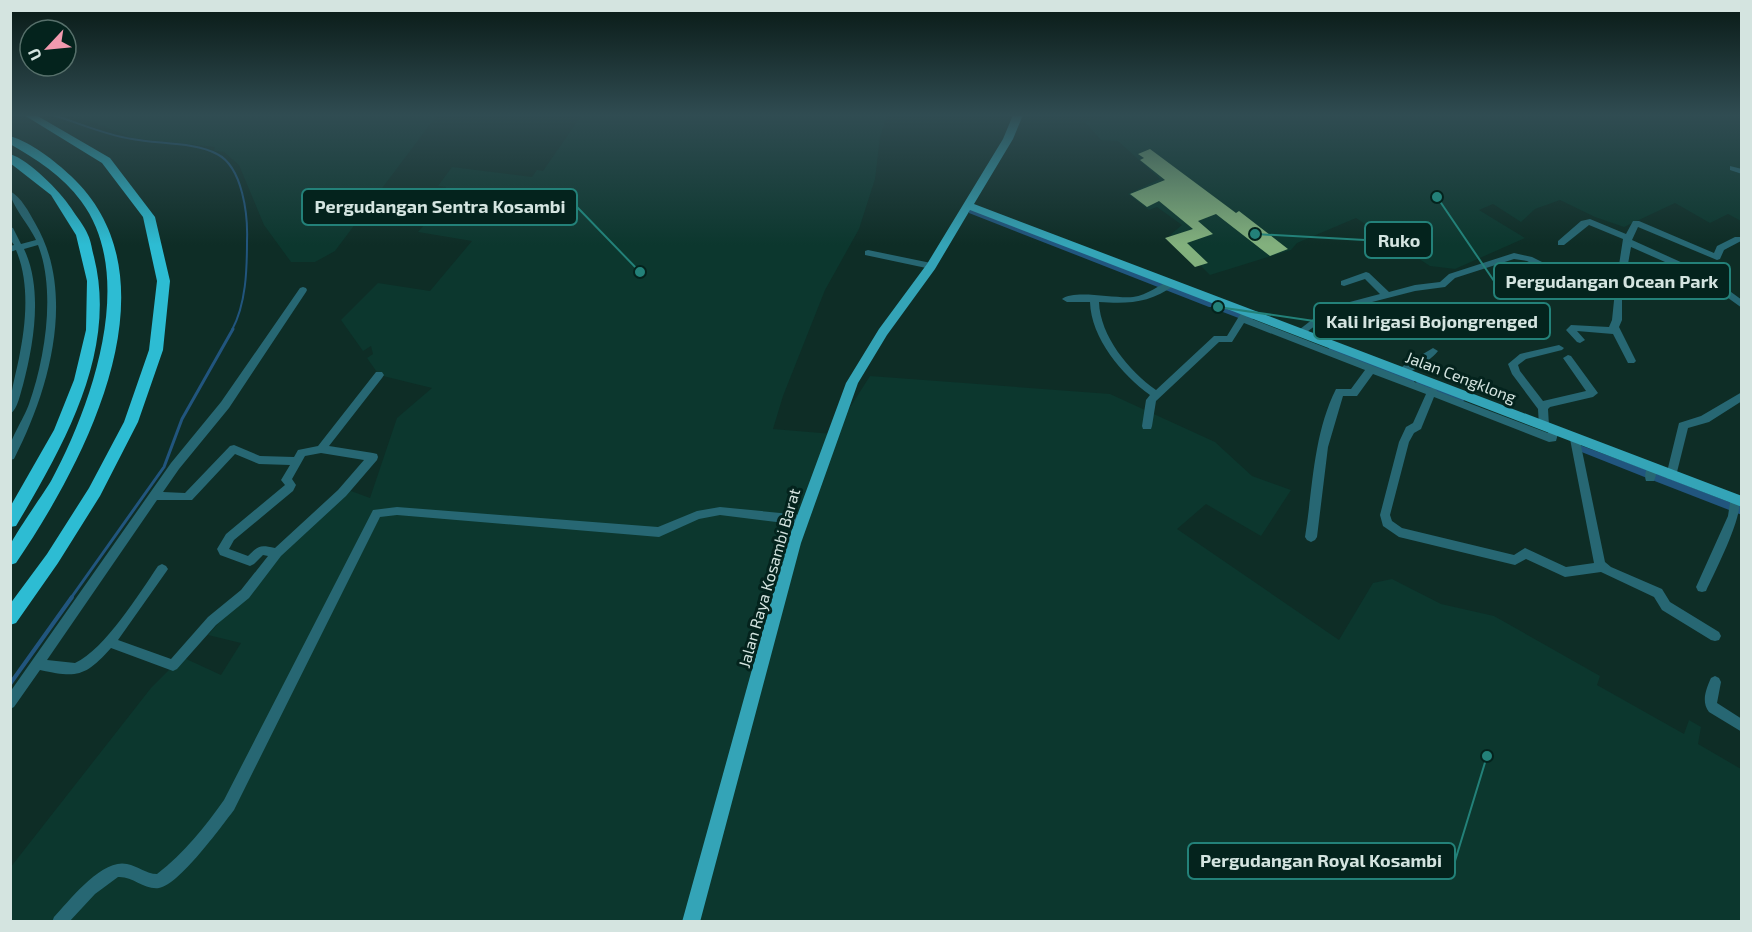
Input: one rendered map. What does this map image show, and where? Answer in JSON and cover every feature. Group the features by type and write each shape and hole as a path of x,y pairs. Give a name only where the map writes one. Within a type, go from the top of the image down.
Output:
{"highway":[{"path":"10,521 53,448 74,403 89,353 96,304 94,276 88,250 73,214 53,189 13,158"},
{"path":"10,558 56,483 84,429 112,336 114,295 111,256 101,224 86,199 65,176 43,158"},
{"path":"10,618 86,511 126,437 156,355 164,313 158,245 149,220 136,195 103,158"},
{"path":"10,627 29,593"}],"main road":[{"name":"Jalan Raya Kosambi Barat","path":"691,921 801,520 852,383 883,332 931,266 996,158"},
{"name":"Jalan Cengklong","path":"967,205 1244,315 1300,333 1403,372 1416,381 1480,406 1575,439 1651,473 1671,476 1736,504"}],"street":[{"path":"1733,168 1742,172"},
{"path":"10,193 27,213 46,254 51,292 49,345 41,389 27,425 10,456"},
{"path":"1561,243 1584,223 1590,222 1702,275 1742,305"},
{"path":"1631,361 1614,331 1618,293 1647,297 1646,275 1623,265 1628,240 1636,223 1717,257 1720,248 1738,239"},
{"path":"10,230 14,248 24,261 29,299 25,351 10,410"},
{"path":"14,248 41,242"},
{"path":"868,253 931,266"},
{"path":"1300,333 1330,310 1442,285 1454,275 1514,256 1529,259 1545,267 1559,291"},
{"path":"1344,282 1366,276 1388,296"},
{"path":"1067,299 1094,298 1126,301 1143,299 1169,286"},
{"path":"10,703 186,450 225,405 303,290"},
{"path":"1094,298 1093,309 1098,322 1122,362 1138,382 1156,395"},
{"path":"1147,426 1149,404 1156,395 1217,338 1230,340 1244,315 1372,368 1416,381 1432,391 1480,406"},
{"path":"1580,340 1571,330 1574,327 1614,331"},
{"path":"1551,432 1543,408 1515,372 1513,364 1523,356 1559,348"},
{"path":"1403,372 1427,358 1433,351"},
{"path":"1543,408 1555,402 1593,393 1568,358"},
{"path":"1311,537 1320,456 1330,413 1339,392 1354,393 1372,368"},
{"path":"321,449 379,375"},
{"path":"1432,391 1417,426 1410,430 1404,442 1385,515 1387,523 1399,532 1515,560 1525,553 1565,572 1603,567 1658,593 1666,606 1715,636"},
{"path":"1671,476 1683,426 1705,419 1742,396"},
{"path":"1575,439 1603,567"},
{"path":"154,496 188,497 234,449 259,460 298,461"},
{"path":"108,642 173,665 212,621 245,594 277,553 311,523 372,460 370,455 321,449 306,451 286,480 291,485 289,488 230,537 223,549 224,552 250,561 261,550 277,553"},
{"path":"1702,587 1736,504"},
{"path":"59,921 112,871 126,870 142,879 160,881 195,848 219,819 229,805 377,513 397,511 659,532 697,515 720,511 801,520"},
{"path":"39,664 77,669 108,642 162,569"},
{"path":"1715,682 1710,704 1719,714 1742,726"}],"shaded area":[{"path":"231,158 404,158 335,251 315,262 291,262 264,225 239,165"},
{"path":"552,158 877,158 875,179 859,229 825,290 783,396 773,429 833,434 870,376 1110,394 1215,442 1252,476 1291,490 1261,536 1206,504 1177,529 1339,640 1373,583 1392,579 1441,604 1494,616 1600,676 1597,685 1684,734 1689,720 1701,727 1698,744 1741,769 1741,921 11,922 10,868 151,688 182,657 221,675 241,643 208,635 292,539 343,488 370,498 397,418 432,388 379,375 367,358 373,354 371,346 363,351 341,320 378,283 430,291 472,241 418,232 424,225 411,221 427,203 433,203 446,187 438,186 452,167 532,177 537,170 543,171"},
{"path":"1137,158 1741,158 1741,221 1728,214 1710,223 1675,203 1624,227 1595,217 1560,200 1535,209 1521,222 1493,204 1479,210 1525,238 1455,269 1430,266 1356,218 1297,243 1291,250 1210,275 1170,235 1182,225 1157,207 1149,210 1128,194 1160,179"}],"building":[{"path":"1163,158 1236,213 1239,211 1288,249 1270,256 1216,214 1198,221 1213,234 1187,243 1208,263 1195,267 1165,238 1193,229 1159,201 1147,207 1130,194 1165,180 1140,160"}],"waterway":[{"path":"224,158 233,170 242,193 247,231 245,287 237,320 232,330"},
{"path":"972,211 1212,305"},
{"path":"1218,307 1249,319"},
{"path":"71,598 164,467 182,419 233,329"},
{"path":"1332,350 1411,380"},
{"path":"1420,383 1460,400"},
{"path":"1577,447 1647,474"},
{"path":"1655,477 1742,511"},
{"path":"10,684 72,597"}],"place":[{"name":"Pergudangan Ocean Park","path":"1437,197"},
{"name":"Ruko","path":"1255,234"},
{"name":"Pergudangan Sentra Kosambi","path":"640,272"},
{"name":"Kali Irigasi Bojongrenged","path":"1218,307"},
{"name":"Pergudangan Royal Kosambi","path":"1487,756"}]}
